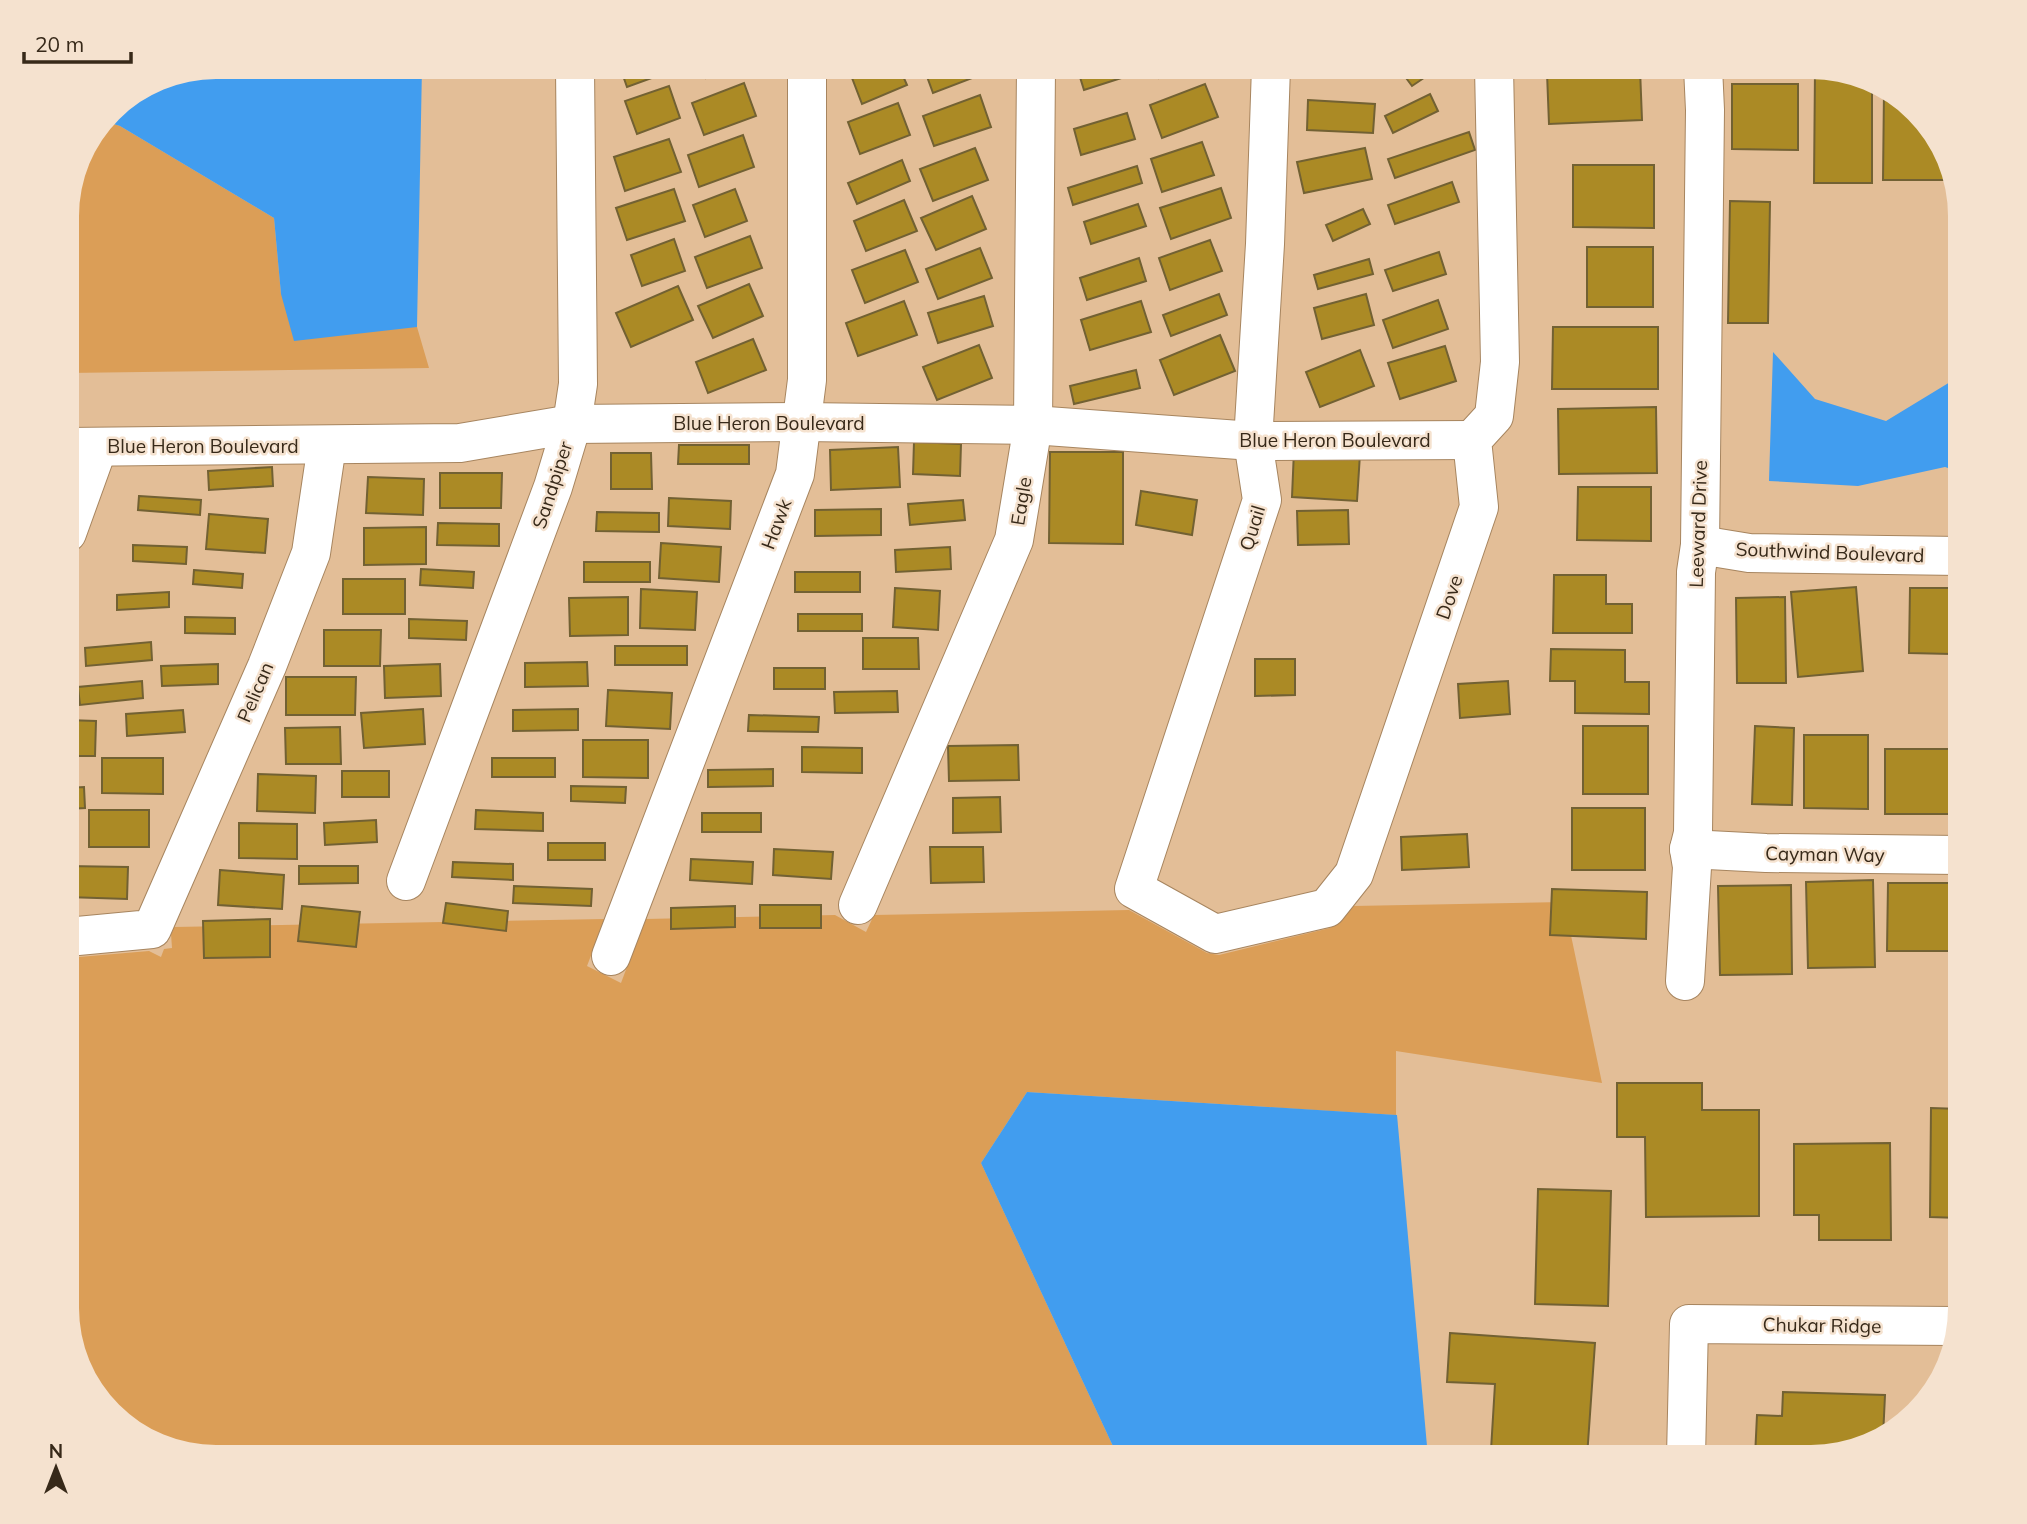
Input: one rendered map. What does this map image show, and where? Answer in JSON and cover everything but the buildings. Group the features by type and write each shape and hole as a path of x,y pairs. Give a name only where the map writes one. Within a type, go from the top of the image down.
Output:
{"street":[{"name":"Sandpiper","path":"406,881 553,487 572,424 578,384 575,79"},
{"name":"Hawk","path":"611,956 795,474 807,380 807,79"},
{"name":"Eagle","path":"858,905 1014,540 1033,425 1036,79"},
{"name":"Quail","path":"1133,889 1262,500 1253,441 1265,244 1270,79"},
{"path":"1472,440 1494,416 1500,362 1494,79"},
{"name":"Leeward Drive","path":"1685,981 1692,867 1689,849 1693,833 1696,572 1700,545 1704,79"},
{"name":"Blue Heron Boulevard","path":"82,447 460,443 572,424 802,422 1033,425 1253,441 1472,440"},
{"name":"Dove","path":"1133,889 1215,934 1327,908 1354,874 1479,508 1472,440"},
{"name":"Pelican","path":"79,936 152,929 267,666 311,554 327,445"},
{"name":"Southwind Boulevard","path":"1700,545 1749,553 1948,556"},
{"name":"Cayman Way","path":"1689,849 1766,853 1948,855"},
{"name":"Chukar Ridge","path":"1686,1445 1689,1324 1947,1326"}],"shaded area":[{"path":"114,124 120,126 274,218 281,294 417,327 429,368 79,373 79,206 89,163 107,132"},
{"path":"1564,902 1602,1083 1396,1051 1396,1115 1027,1092 981,1163 1112,1445 198,1444 171,1438 132,1417 102,1385 86,1353 79,1318 79,957 149,951 161,957 164,949 172,948 171,934 174,927 605,919 587,966 621,983 645,919 835,915 866,932 874,915 1129,910 1207,953 1219,955 1330,928 1353,906"}],"water":[{"path":"422,79 417,327 294,341 281,294 274,218 114,124 147,97 180,83 198,80"},
{"path":"1773,352 1815,399 1886,421 1948,383 1948,468 1858,486 1769,481"},
{"path":"1027,1092 1397,1115 1427,1445 1112,1445 981,1163"}]}
